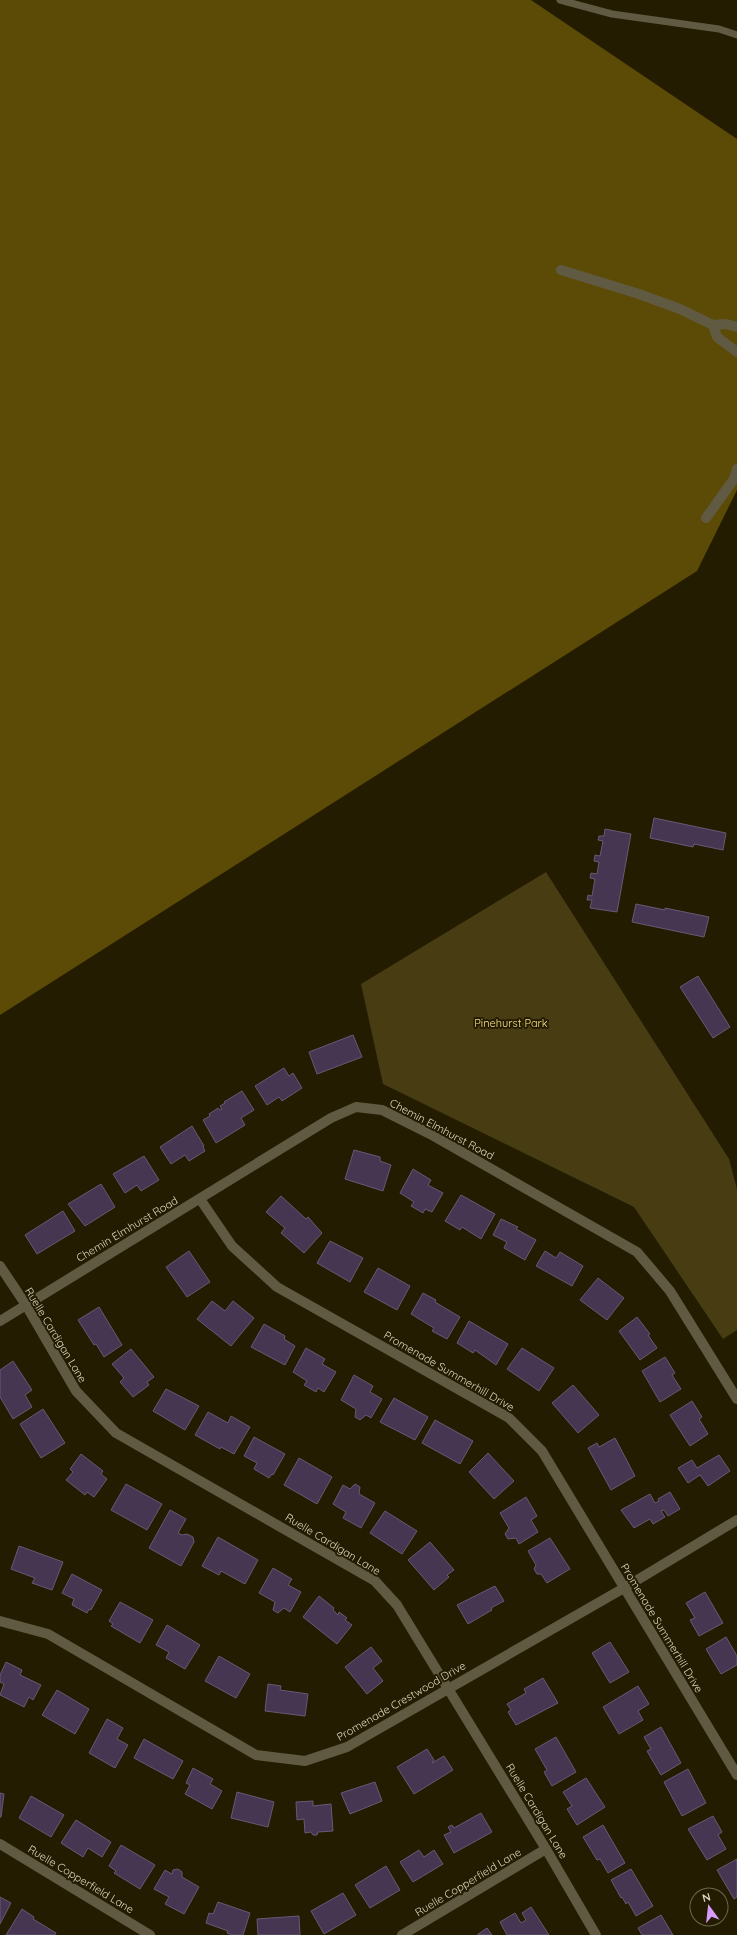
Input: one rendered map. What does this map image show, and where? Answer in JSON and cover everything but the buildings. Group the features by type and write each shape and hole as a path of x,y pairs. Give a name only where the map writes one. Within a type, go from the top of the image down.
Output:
{"street":[{"path":"561,270 639,294 680,309 713,325 726,324 737,327"},
{"path":"713,325 717,337 737,352"},
{"path":"706,518 736,475"},
{"name":"Chemin Elmhurst Road","path":"0,1321 330,1118 356,1107 382,1110 430,1134 638,1252 670,1291 737,1399"},
{"name":"Promenade Summerhill Drive","path":"200,1199 232,1246 277,1287 509,1418 542,1451 737,1775"},
{"name":"Ruelle Cardigan Lane","path":"0,1266 26,1305 76,1391 116,1433 375,1581 397,1605 546,1849 596,1935"},
{"name":"Promenade Crestwood Drive","path":"0,1621 48,1634 256,1755 305,1761 347,1747 447,1688 624,1588 737,1520"},
{"name":"Ruelle Copperfield Lane","path":"0,1844 150,1935"},
{"name":"Ruelle Copperfield Lane","path":"402,1935 546,1849"}],"lane":[{"path":"560,0 612,14 719,29 737,35"}],"green space":[{"name":"Pinehurst Park","path":"546,872 729,1159 737,1189 737,1330 723,1339 634,1207 383,1084 361,984"}],"shaded area":[{"path":"0,0 531,0 737,139 737,490 697,571 0,1015"}]}
